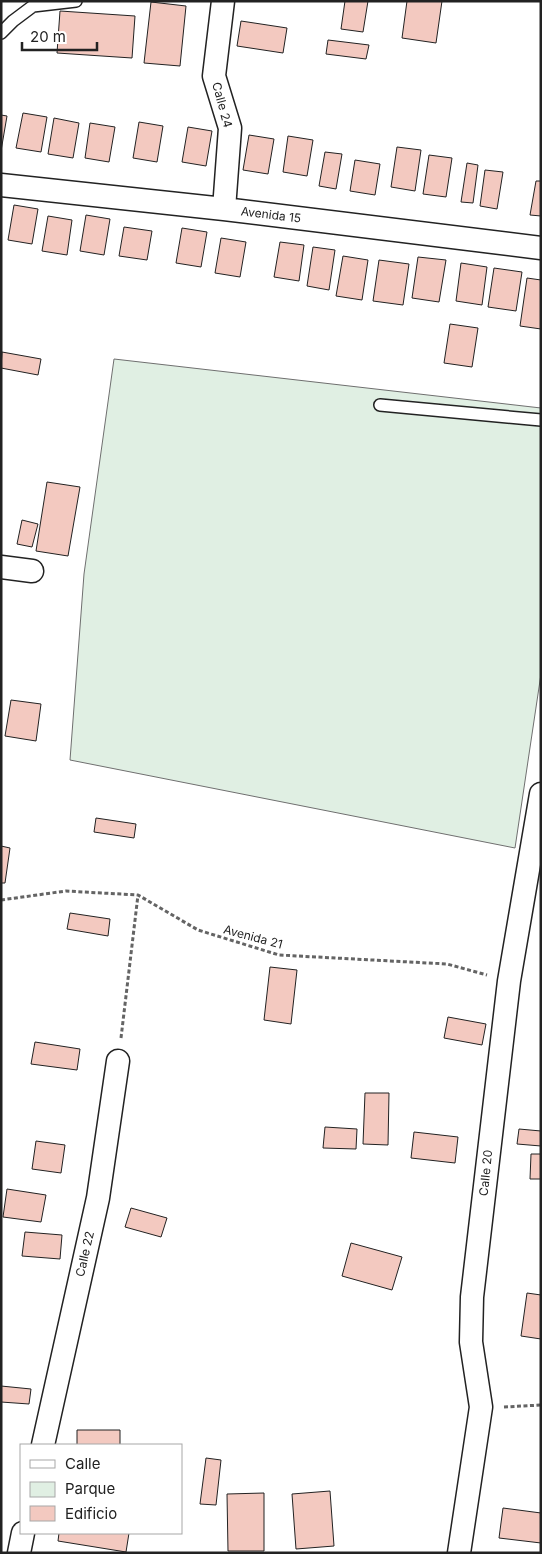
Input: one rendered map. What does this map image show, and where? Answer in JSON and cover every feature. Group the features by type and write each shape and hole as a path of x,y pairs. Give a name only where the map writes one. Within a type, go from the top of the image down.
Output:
{"street":[{"name":"Calle 24","path":"222,1 214,76 230,128 224,209"},
{"name":"Avenida 15","path":"1,185 224,209 541,248"},
{"path":"1,567 32,570"},
{"name":"Calle 20","path":"459,1553 481,1407 471,1342 472,1298 509,981 541,794"},
{"name":"Calle 22","path":"43,1444 98,1198 118,1061"},
{"path":"19,1553 24,1534"}],"lane":[{"path":"1,33 33,6 76,1"},
{"path":"380,406 541,420"}],"path":[{"name":"Avenida 21","path":"1,900 66,891 138,895 198,930 279,955 447,964 509,981"},
{"path":"118,1061 138,895"},
{"path":"481,1407 541,1405"}],"green space":[{"path":"114,359 541,408 541,674 515,848 70,760 84,574"}],"building":[{"path":"345,1 368,1 363,32 341,29"},
{"path":"407,1 442,1 436,43 402,38"},
{"path":"151,2 186,6 180,66 144,63"},
{"path":"60,11 135,16 132,58 57,53"},
{"path":"241,21 287,28 283,53 237,46"},
{"path":"328,40 369,45 366,59 326,54"},
{"path":"23,113 47,117 41,152 16,148"},
{"path":"1,115 7,116 1,151"},
{"path":"54,118 79,123 73,158 48,154"},
{"path":"139,122 163,126 157,162 133,158"},
{"path":"90,123 115,127 109,162 85,158"},
{"path":"188,127 212,131 206,166 182,162"},
{"path":"249,135 274,139 268,174 243,170"},
{"path":"288,136 313,140 307,176 283,172"},
{"path":"397,147 421,150 415,191 391,187"},
{"path":"325,152 342,154 336,189 319,186"},
{"path":"429,155 452,158 446,197 423,194"},
{"path":"355,160 380,164 375,195 350,191"},
{"path":"467,163 478,165 473,203 461,202"},
{"path":"485,170 503,172 497,209 480,206"},
{"path":"536,181 541,181 541,216 530,215"},
{"path":"14,205 38,209 32,244 8,240"},
{"path":"86,215 110,219 104,255 80,251"},
{"path":"48,216 72,220 67,255 42,251"},
{"path":"124,227 152,231 147,260 119,256"},
{"path":"182,228 207,232 201,267 176,263"},
{"path":"221,238 246,242 240,277 215,273"},
{"path":"280,242 304,245 299,281 274,277"},
{"path":"313,247 335,250 329,290 307,286"},
{"path":"343,256 368,260 362,300 336,296"},
{"path":"418,257 446,260 439,302 412,298"},
{"path":"379,260 409,264 403,305 373,301"},
{"path":"461,263 487,267 482,305 456,301"},
{"path":"494,268 522,272 516,311 488,307"},
{"path":"527,278 541,280 541,329 520,326"},
{"path":"450,324 478,328 472,367 444,363"},
{"path":"2,352 41,359 38,375 1,368"},
{"path":"47,482 80,487 68,556 36,551"},
{"path":"22,520 38,524 32,547 17,544"},
{"path":"11,700 41,704 36,741 5,736"},
{"path":"96,818 136,824 134,838 94,832"},
{"path":"1,846 10,848 5,883 1,883"},
{"path":"70,913 110,919 108,936 67,929"},
{"path":"270,967 297,970 291,1024 264,1020"},
{"path":"448,1017 486,1024 482,1045 444,1038"},
{"path":"35,1042 80,1049 77,1070 31,1064"},
{"path":"365,1093 389,1093 388,1145 363,1144"},
{"path":"325,1127 357,1129 356,1149 323,1148"},
{"path":"519,1129 541,1131 541,1146 517,1144"},
{"path":"414,1132 458,1137 455,1163 411,1158"},
{"path":"36,1141 65,1145 61,1173 32,1169"},
{"path":"531,1154 541,1154 541,1179 530,1179"},
{"path":"7,1189 46,1195 41,1222 3,1217"},
{"path":"131,1208 167,1218 161,1237 125,1227"},
{"path":"25,1232 62,1235 60,1259 22,1256"},
{"path":"351,1243 402,1257 392,1290 342,1276"},
{"path":"527,1293 541,1295 541,1339 521,1336"},
{"path":"1,1386 31,1389 29,1404 1,1402"},
{"path":"77,1430 120,1430 120,1444 77,1444"},
{"path":"206,1458 221,1460 216,1505 200,1504"},
{"path":"330,1491 334,1546 296,1549 292,1494"},
{"path":"264,1493 264,1551 228,1551 227,1494"},
{"path":"503,1508 541,1513 541,1543 499,1538"},
{"path":"59,1534 129,1534 126,1552 58,1541"}]}
